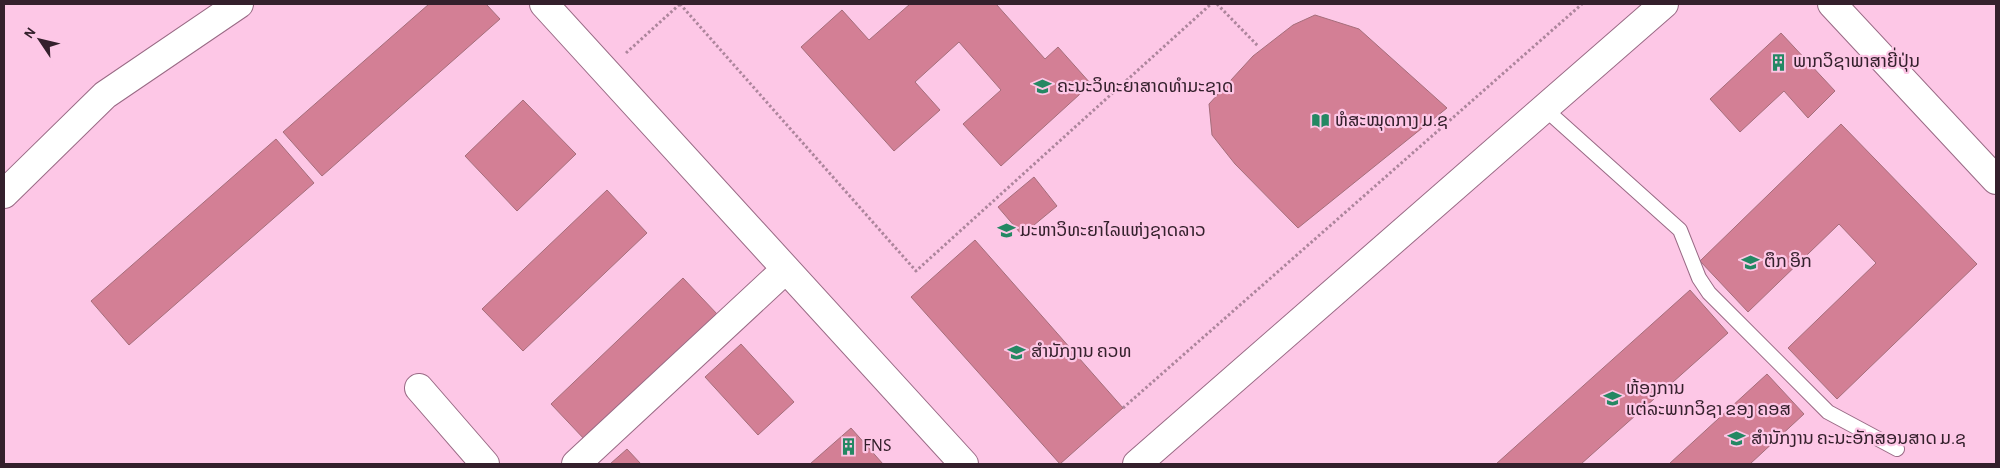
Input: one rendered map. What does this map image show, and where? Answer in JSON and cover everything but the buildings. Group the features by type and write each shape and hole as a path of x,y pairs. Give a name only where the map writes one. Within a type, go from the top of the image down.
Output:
{"street":[{"path":"4,194 105,95 239,4"},
{"path":"544,4 964,464"},
{"path":"1137,464 1664,4"},
{"path":"1832,4 1996,180"},
{"path":"576,464 786,269"},
{"path":"419,388 485,464"}],"lane":[{"path":"1544,108 1680,230 1699,278 1710,293 1828,412 1896,449"}],"path":[{"path":"605,72 680,4 916,270 1211,4"},
{"path":"1217,4 1258,46"},
{"path":"1123,408 1582,4"}],"place":[{"name":"ພາກວິຊາພາສາຍີ່ປຸ່ນ","path":"1779,62"},
{"name":"ຄະນະວິທະຍາສາດທຳມະຊາດ","path":"1043,87"},
{"name":"ຫໍສະໝຸດກາງ ມ.ຊ","path":"1321,121"},
{"name":"ມະຫາວິທະຍາໄລແຫ່ງຊາດລາວ","path":"1006,231"},
{"name":"ຕຶກ ອິກ","path":"1750,262"},
{"name":"ສຳນັກງານ ຄວທ","path":"1017,352"},
{"name":"ຫ້ອງການ ແຕ່ລະພາກວິຊາ ຂອງ ຄອສ","path":"1612,399"},
{"name":"ສໍານັກງານ ຄະນະອັກສອນສາດ ມ.ຊ","path":"1737,439"},
{"name":"FNS","path":"849,446"}]}
